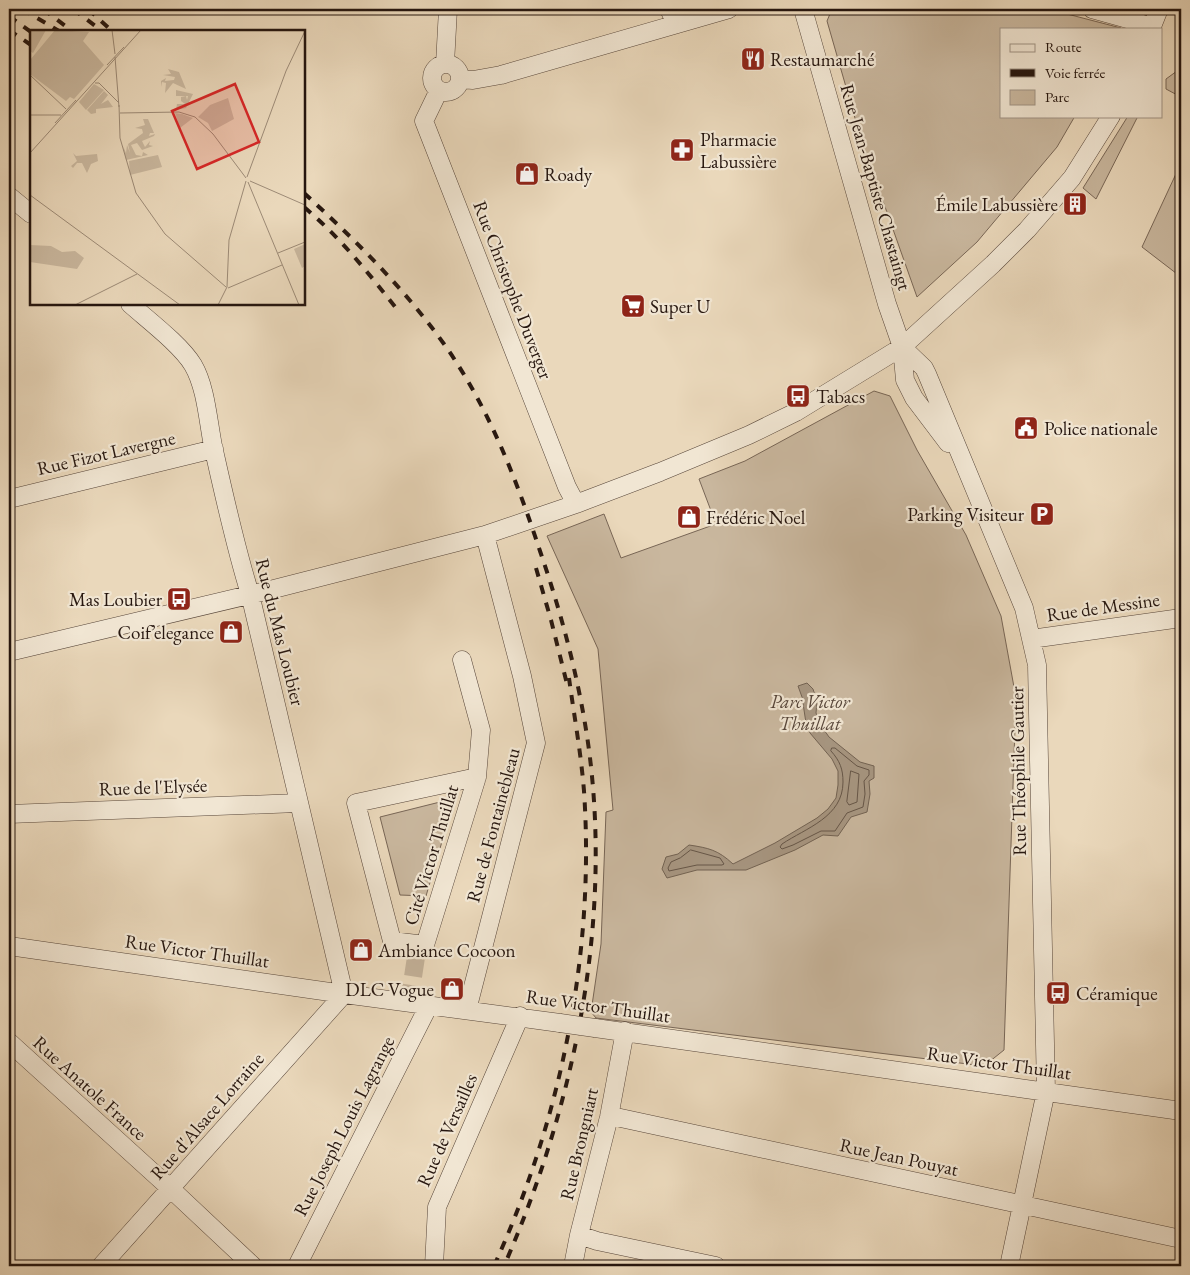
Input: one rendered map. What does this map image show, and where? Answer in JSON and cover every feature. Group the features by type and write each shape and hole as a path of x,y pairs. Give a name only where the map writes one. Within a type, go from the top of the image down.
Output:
{"street":[{"path":"445,64 448,9"},
{"path":"460,79 472,80 501,75 673,16 729,9"},
{"name":"Rue Jean-Baptiste Chastaingt","path":"803,9 887,304 902,347"},
{"path":"1092,9 1136,21 1151,28 1159,9"},
{"path":"445,64 456,68 460,79 450,92 439,90 434,86 432,74 439,66 445,64"},
{"name":"Rue Christophe Duverger","path":"439,90 424,121 567,487 576,504"},
{"path":"9,652 485,535 576,504 749,435 796,412 902,347 993,264 1026,230 1072,178 1110,118"},
{"path":"9,196 30,213"},
{"name":"Rue du Mas Loubier","path":"131,305 181,351 192,364 200,379 214,449 250,594 298,803 343,982 344,994"},
{"name":"Rue Théophile Gautier","path":"902,347 905,380 914,398 964,464 1024,608 1037,665 1046,1091 1009,1266"},
{"name":"Rue Fizot Lavergne","path":"9,498 214,449"},
{"name":"Rue de Fontainebleau","path":"467,1010 536,743 522,676 485,535"},
{"name":"Rue de Messine","path":"1031,639 1181,618"},
{"name":"Cité Victor Thuillat","path":"462,660 481,730 477,777 425,945 392,941 356,803 477,777"},
{"name":"Rue de l'Elysée","path":"9,814 298,803"},
{"name":"Rue Victor Thuillat","path":"9,946 344,994 520,1016 1181,1111"},
{"name":"Rue d'Alsace Lorraine","path":"101,1266 344,994"},
{"name":"Rue Joseph Louis Lagrange","path":"297,1266 429,1005"},
{"name":"Rue de Versailles","path":"434,1266 437,1207 520,1016"},
{"name":"Rue Brongniart","path":"573,1266 608,1117 625,1031"},
{"name":"Rue Anatole France","path":"9,1042 253,1266"},
{"name":"Rue Jean Pouyat","path":"608,1117 616,1117 1181,1239"},
{"path":"579,1235 596,1241 716,1266"}],"green space":[{"path":"832,9 1048,9 1121,28 1000,28 1000,118 1074,118 1057,147 977,242 917,297 861,139 827,21"},
{"path":"1177,71 1181,72 1179,85 1181,86 1181,97 1166,89 1166,79"},
{"path":"1127,118 1137,118 1096,199 1083,188"},
{"path":"1181,163 1181,277 1142,247"},
{"name":"Parc Victor Thuillat","path":"874,391 890,396 917,450 966,535 1001,616 1016,698 1004,1050 984,1066 596,1018 591,1012 601,944 606,812 613,810 598,649 547,536 604,514 621,558 716,524 699,479 745,461"},
{"path":"440,802 448,804 451,811 426,896 400,895 380,817"}],"water":[{"path":"807,683 813,689 817,701 816,713 820,724 829,737 860,762 874,766 874,778 869,781 870,794 867,812 851,817 838,836 823,835 795,850 746,870 697,870 667,878 662,869 666,857 678,854 689,845 713,850 733,864 775,843 817,818 828,809 836,798 838,771 832,759 810,733 806,723 802,697 798,686"}],"tunnel":[{"path":"409,1003 418,944"}],"railway":[{"path":"22,9 57,30"},
{"path":"43,9 71,30"},
{"path":"73,9 101,30"},
{"path":"88,9 111,30"},
{"path":"9,16 30,31"},
{"path":"9,30 30,44"},
{"path":"305,194 360,246 412,303 444,344 474,392 500,443 531,524 563,624 581,700 589,750 595,816 595,882 591,948 581,1014 568,1079 529,1205 504,1266"},
{"path":"305,208 343,244 400,313"},
{"path":"536,568 567,684"},
{"path":"494,1266 518,1210 538,1153 555,1094 578,974 584,913 586,852 583,777 569,678"}],"place":[{"name":"Restaumarché","path":"753,59"},
{"name":"Pharmacie Labussière","path":"682,150"},
{"name":"Roady","path":"527,174"},
{"name":"Émile Labussière","path":"1075,204"},
{"name":"Super U","path":"633,306"},
{"name":"Tabacs","path":"798,396"},
{"name":"Police nationale","path":"1026,428"},
{"name":"Parking Visiteur","path":"1042,514"},
{"name":"Frédéric Noel","path":"689,517"},
{"name":"Mas Loubier","path":"179,599"},
{"name":"Coif’elegance","path":"231,632"},
{"name":"Ambiance Cocoon","path":"361,950"},
{"name":"DLC Vogue","path":"452,989"},
{"name":"Céramique","path":"1058,993"}]}
